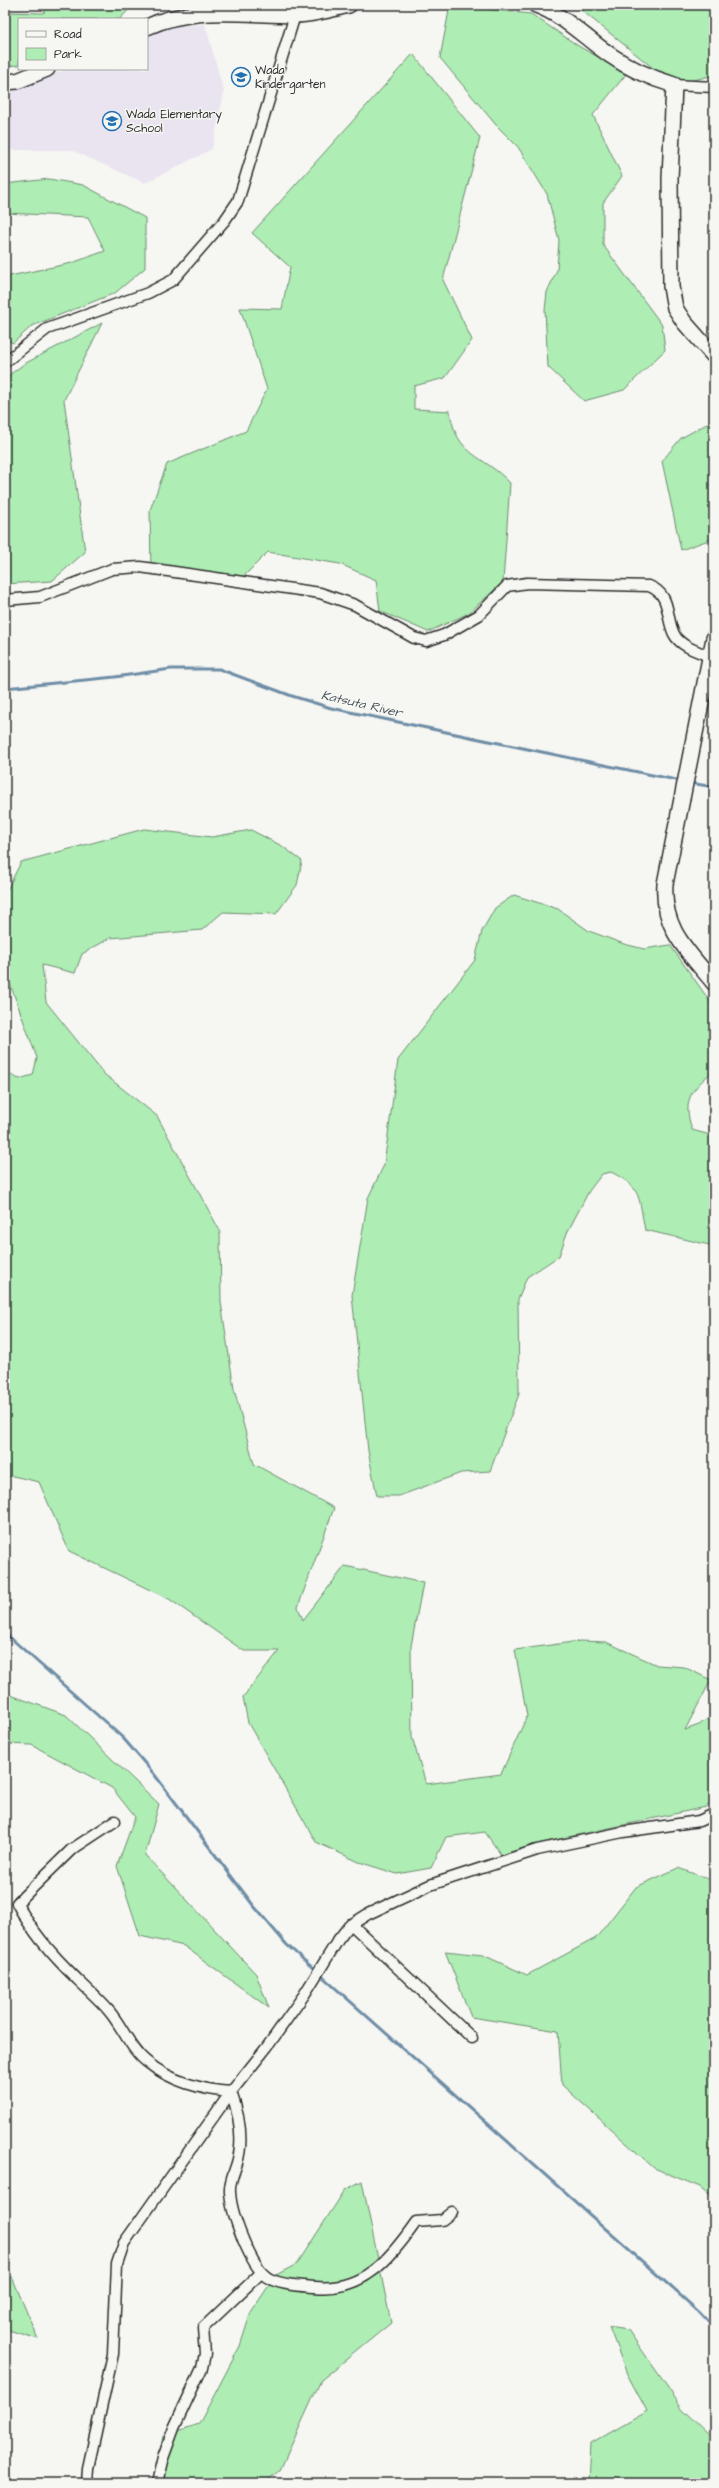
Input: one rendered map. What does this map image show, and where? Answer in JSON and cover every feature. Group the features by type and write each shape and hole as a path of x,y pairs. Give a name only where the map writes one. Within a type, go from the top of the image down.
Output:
{"street":[{"path":"148,27 168,18 198,14 295,10 349,5"},
{"path":"536,5 558,16 610,56 649,77 674,85 714,87"},
{"path":"5,362 47,329 148,293 173,280 225,220 238,201 295,10"},
{"path":"5,82 17,80 44,70"},
{"path":"674,85 670,179 671,287 675,308 714,356"},
{"path":"5,600 40,598 112,569 140,567 320,593 355,605 414,638 426,641 444,635 479,615 501,590 512,585 527,583 649,586 657,589 666,602 674,634 680,642 713,650 665,884 664,898 671,927 714,983"},
{"path":"87,2483 88,2468 113,2354 117,2264 124,2243 231,2092 267,2047 304,1995 338,1940 352,1924 368,1914 430,1885 537,1850 623,1832 699,1821 714,1814"},
{"path":"115,1820 71,1850 17,1903 24,1916 60,1962 109,2011 146,2062 174,2078 207,2090 231,2092"},
{"path":"352,1924 472,2038"},
{"path":"231,2092 237,2108 240,2148 229,2192 246,2248 261,2273 269,2279 292,2285 318,2288 339,2286 357,2281 377,2269 388,2260 416,2222 442,2220 452,2212"},
{"path":"157,2483 162,2458 202,2368 205,2354 203,2328 261,2273"}],"shaded area":[{"name":"Wada Elementary School","path":"205,24 224,92 212,149 145,183 71,150 5,150 5,91 10,92 64,70 148,70 148,35 167,27"}],"green space":[{"path":"51,5 129,5 131,7 121,18 18,18 18,65 5,66 5,12 43,13"},
{"path":"450,5 531,14 580,47 627,73 593,115 622,176 603,203 603,245 662,325 665,350 624,390 584,401 548,367 545,310 547,292 557,270 559,240 547,194 518,147 496,125 440,58"},
{"path":"575,5 714,5 714,75 674,85"},
{"path":"413,54 480,138 443,280 472,340 445,378 414,386 414,409 450,411 453,426 458,438 472,453 500,473 510,483 503,582 469,613 428,632 380,611 376,580 340,564 268,552 244,576 151,569 150,510 167,464 246,431 267,389 240,308 282,309 290,267 252,233"},
{"path":"49,179 83,185 145,218 145,268 115,293 32,326 13,343 5,339 5,277 72,263 105,251 88,217 5,213 5,184"},
{"path":"102,323 64,400 85,552 52,581 5,584 5,378 24,364"},
{"path":"714,420 714,538 681,550 662,461 681,438"},
{"path":"144,829 212,837 251,830 282,846 302,861 297,885 276,914 223,912 202,930 110,938 82,954 75,973 42,965 46,1002 104,1074 157,1116 220,1231 221,1302 234,1389 254,1464 334,1508 298,1607 303,1620 345,1566 423,1583 411,1646 412,1737 426,1784 501,1774 527,1716 515,1650 580,1641 606,1642 657,1665 684,1667 711,1680 685,1730 699,1725 714,1714 714,1800 706,1807 536,1844 501,1855 485,1832 446,1837 431,1868 397,1874 359,1862 316,1842 248,1723 243,1697 279,1651 244,1651 169,1599 69,1551 39,1482 13,1476 5,1477 5,1072 19,1079 33,1075 37,1058 5,970 5,894 21,862"},
{"path":"514,895 558,909 589,931 624,944 644,949 670,945 714,1007 714,1070 694,1090 689,1102 688,1110 692,1130 714,1136 714,1246 645,1230 640,1201 634,1189 629,1183 611,1172 602,1174 589,1191 567,1233 559,1256 527,1277 518,1299 519,1394 490,1471 461,1473 399,1496 377,1496 368,1451 352,1295 368,1198 384,1165 398,1060 475,960 482,931 495,908"},
{"path":"5,1693 66,1715 159,1804 145,1855 256,1974 269,2008 184,1946 140,1936 117,1866 135,1817 112,1788 32,1745 5,1744"},
{"path":"678,1868 714,1881 714,2199 700,2187 654,2168 562,2085 558,2031 471,2017 445,1951 483,1955 527,1975 596,1938 636,1887"},
{"path":"362,2181 391,2323 321,2380 280,2470 264,2483 154,2483 163,2436 199,2424 240,2346 251,2312 276,2275 297,2264 345,2190"},
{"path":"5,2260 38,2339 5,2329"},
{"path":"609,2327 628,2330 682,2408 714,2439 714,2483 589,2483 591,2443 647,2411 627,2374"}],"waterway":[{"name":"Katsuta River","path":"5,688 115,677 171,669 219,669 292,696 331,708 681,781"},
{"name":"Katsuta River","path":"690,783 714,787"},
{"path":"5,1633 123,1738 154,1774 253,1905 287,1945 699,2312 714,2328"}],"place":[{"name":"Wada Kindergarten","path":"241,77"},
{"name":"Wada Elementary School","path":"112,121"}]}
